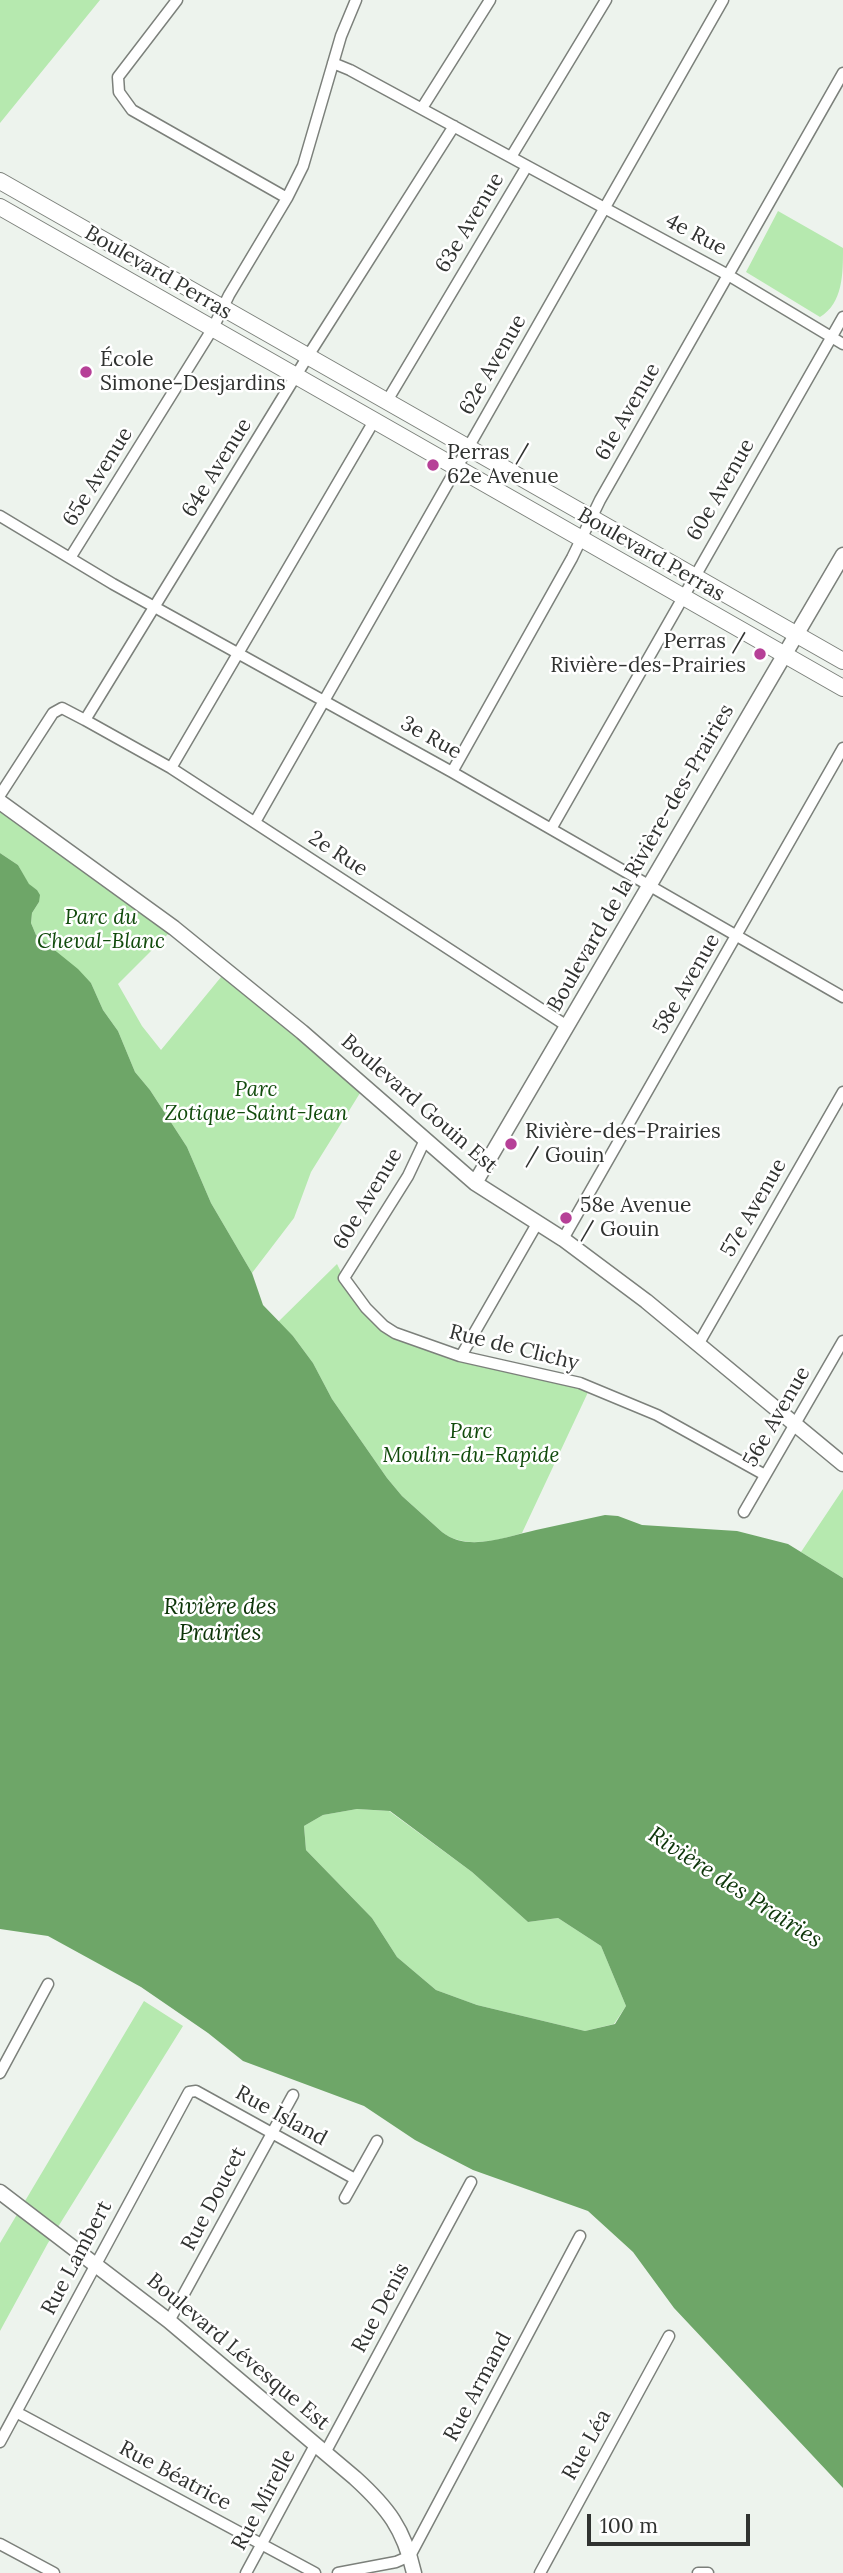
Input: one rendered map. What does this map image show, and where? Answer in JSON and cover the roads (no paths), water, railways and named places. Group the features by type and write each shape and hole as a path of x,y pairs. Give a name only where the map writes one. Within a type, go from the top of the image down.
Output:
{"main road":[{"name":"Boulevard Perras","path":"0,181 843,661"},
{"name":"Boulevard Perras","path":"0,207 843,688"}],"street":[{"path":"177,0 118,77 119,92 132,110 287,198"},
{"name":"65e Avenue","path":"69,558 213,328 229,295 287,198 312,142 333,63 356,0"},
{"path":"422,108 490,0"},
{"name":"63e Avenue","path":"387,401 527,166 511,157 606,0"},
{"name":"62e Avenue","path":"255,822 723,0"},
{"path":"333,63 511,157"},
{"name":"61e Avenue","path":"452,772 572,558 591,517 843,74"},
{"name":"64e Avenue","path":"85,720 308,356 454,125"},
{"name":"4e Rue","path":"527,166 728,275 843,344"},
{"name":"60e Avenue","path":"551,829 843,317"},
{"path":"171,768 374,421"},
{"name":"3e Rue","path":"0,516 69,558 452,772 843,997"},
{"name":"Boulevard de la Rivière-des-Prairies","path":"475,1183 843,555"},
{"path":"0,795 53,713 62,708 85,720"},
{"name":"2e Rue","path":"85,720 171,768 567,1026"},
{"name":"58e Avenue","path":"563,1238 843,748"},
{"name":"Boulevard Gouin Est","path":"0,802 174,928 302,1032 475,1183 563,1238 699,1343 843,1464"},
{"name":"57e Avenue","path":"699,1343 843,1092"},
{"name":"60e Avenue","path":"344,1278 408,1175 425,1140"},
{"path":"461,1356 538,1222"},
{"name":"Rue de Clichy","path":"344,1278 366,1308 384,1326 405,1337 461,1356 580,1383 657,1415 765,1475"},
{"name":"56e Avenue","path":"744,1512 843,1341"},
{"path":"0,2073 48,1984"},
{"name":"Rue Island","path":"189,2091 196,2091 355,2179"},
{"name":"Rue Lambert","path":"0,2442 189,2091"},
{"name":"Rue Doucet","path":"169,2321 293,2095"},
{"path":"345,2197 377,2141"},
{"name":"Rue Denis","path":"320,2449 471,2182"},
{"name":"Boulevard Lévesque Est","path":"0,2192 169,2321 373,2494 401,2531 414,2573"},
{"name":"Rue Armand","path":"410,2556 580,2236"},
{"name":"Rue Léa","path":"540,2573 669,2336"},
{"name":"Rue Béatrice","path":"16,2412 315,2573"},
{"name":"Rue Mirelle","path":"246,2573 320,2449"},
{"path":"0,2544 54,2573"},
{"path":"338,2573 396,2562 410,2556"},
{"path":"698,2573 708,2573"}],"water":[{"name":"Rivière des Prairies","path":"0,853 18,865 29,884 40,895 32,913 31,923 36,935 91,983 103,1010 118,1031 135,1072 187,1147 211,1203 252,1273 263,1305 293,1336 313,1363 332,1399 387,1478 402,1496 442,1532 464,1541 488,1541 605,1515 618,1516 642,1525 737,1531 788,1544 843,1578 843,2488 674,2308 633,2252 588,2211 473,2170 415,2140 364,2106 243,2061 208,2033 141,1987 48,1936 0,1929","holes":["357,1809 390,1811 472,1872 528,1922 558,1918 601,1946 626,2006 615,2024 585,2031 477,2005 436,1990 397,1957 372,1918 306,1850 304,1826 323,1815"]}],"place":[{"name":"École Simone-Desjardins","path":"86,372"},
{"name":"Perras / 62e Avenue","path":"433,465"},
{"name":"Perras / Rivière-des-Prairies","path":"760,654"},
{"name":"Rivière-des-Prairies / Gouin","path":"511,1144"},
{"name":"58e Avenue / Gouin","path":"566,1218"}],"park label":[{"name":"Parc du Cheval-Blanc","path":"101,930"},
{"name":"Parc Zotique-Saint-Jean","path":"256,1102"},
{"name":"Parc Moulin-du-Rapide","path":"471,1444"}]}
